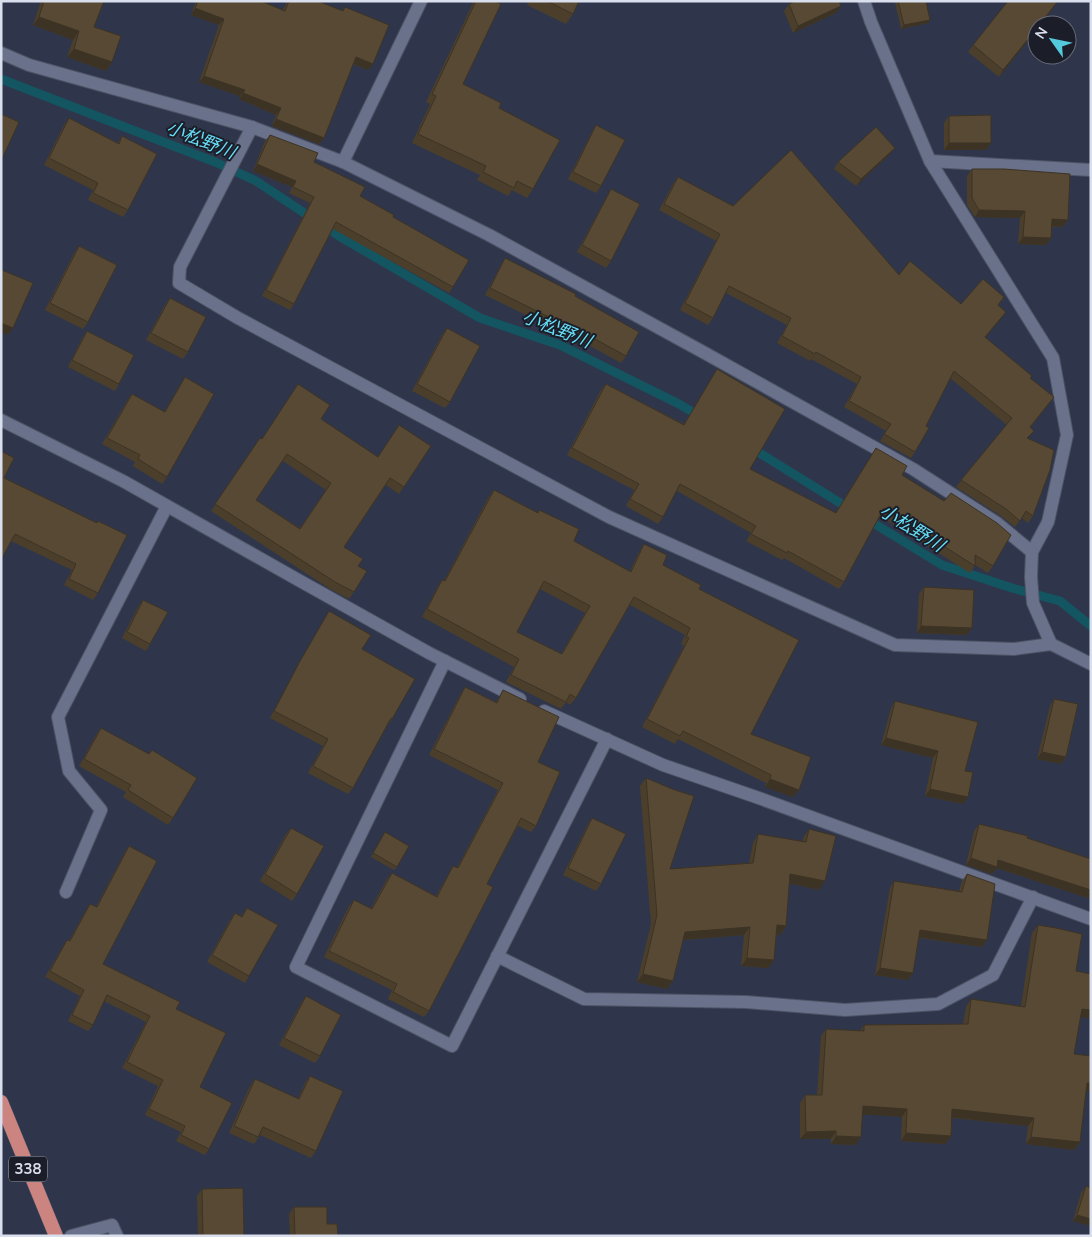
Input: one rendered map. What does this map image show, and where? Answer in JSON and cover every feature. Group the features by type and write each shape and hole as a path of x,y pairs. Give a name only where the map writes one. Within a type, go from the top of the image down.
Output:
{"highway":[{"name":"338","path":"1,1102 56,1236"}],"street":[{"path":"343,162 421,1"},
{"path":"864,1 871,22 930,160 1053,358 1067,435 1048,522 1032,552 1031,577 1034,603 1051,644"},
{"path":"1,53 29,65 252,127 343,162 497,240 913,469 997,523 1032,552"},
{"path":"252,127 180,267 179,283 238,318 609,517 895,645 1014,649 1051,644 1091,664"},
{"path":"930,160 1091,170"},
{"path":"1,420 124,481 302,582 445,660 607,740 663,765 1091,919"},
{"path":"66,892 101,810 69,771 58,717 167,506"},
{"path":"445,660 296,967 452,1046 607,740"},
{"path":"497,956 584,999 746,1002 845,1010 938,1004 993,975 1032,897"},
{"path":"71,1236 112,1225 117,1236"}],"building":[{"path":"44,1 104,1 94,27 121,36 112,62 74,49 79,31 39,17"},
{"path":"198,1 261,1 285,11 289,1 318,1 343,11 345,7 389,25 373,64 356,57 324,138 276,119 281,108 243,93 245,90 204,76 224,19 195,8"},
{"path":"476,1 495,1 501,4 463,84 501,103 499,108 560,140 533,189 517,181 514,188 483,172 486,166 418,134 436,96 432,94"},
{"path":"547,1 579,1 573,14"},
{"path":"795,1 839,1 841,6 798,26 789,4"},
{"path":"898,1 926,1 930,20 904,25"},
{"path":"1008,1 1058,1 1047,15 1027,15 1027,40 1003,70 973,45"},
{"path":"1,114 19,122 1,161"},
{"path":"991,115 991,143 949,143 949,116"},
{"path":"69,118 119,144 122,136 157,154 128,210 93,193 98,183 49,158"},
{"path":"596,125 625,140 601,186 573,172"},
{"path":"876,127 895,148 861,179 838,162"},
{"path":"270,135 318,153 314,162 365,187 360,196 469,260 453,287 336,222 294,304 266,290 314,197 293,187 296,181 257,164"},
{"path":"791,150 899,275 910,261 961,304 983,279 1004,297 998,305 1006,312 985,337 1054,397 1030,427 1034,431 1027,438 1054,450 1050,470 1033,516 1026,511 1020,521 1006,509 961,480 1012,418 954,371 926,426 929,428 915,452 884,434 891,424 849,401 861,377 782,336 791,318 729,286 713,318 685,303 720,234 664,204 678,177 733,206"},
{"path":"972,169 1004,169 1070,174 1068,220 1052,219 1051,238 1023,237 1025,211 979,210 972,198"},
{"path":"611,189 640,204 611,261 582,245"},
{"path":"79,246 117,265 88,322 50,303"},
{"path":"505,258 576,294 575,296 639,332 626,356 562,321 561,323 490,288"},
{"path":"2,270 33,283 13,328 1,323"},
{"path":"170,298 206,317 188,352 151,333"},
{"path":"447,328 480,346 450,402 417,384"},
{"path":"87,331 134,355 119,384 72,360"},
{"path":"717,369 785,409 750,469 836,513 876,448 907,466 902,475 944,501 951,493 997,523 1011,535 993,566 975,555 975,566 884,508 844,582 788,551 787,553 751,534 756,526 680,484 663,517 630,499 639,484 572,448 606,384 684,425"},
{"path":"185,377 214,394 167,477 138,459 140,455 107,438 132,394 165,412"},
{"path":"298,384 330,405 321,419 378,457 399,425 431,446 404,487 390,478 344,547 363,559 358,566 367,571 354,592 335,582 215,504 260,438 262,439","holes":["287,454 331,483 300,529 256,500"]},
{"path":"1,451 14,458 4,478 97,523 98,521 127,535 98,593 69,579 76,564 15,534 1,560"},
{"path":"494,490 538,513 539,510 579,529 574,541 631,572 644,544 667,555 663,565 701,585 699,589 799,640 751,734 811,757 799,790 770,779 771,775 683,731 680,736 647,719 689,638 686,637 690,628 634,597 576,698 570,694 566,702 511,675 519,659 427,609 442,580 445,581","holes":["544,581 590,606 562,654 517,632"]},
{"path":"924,587 974,590 972,628 921,626"},
{"path":"143,600 168,612 150,644 127,632"},
{"path":"329,611 371,635 362,649 415,679 391,718 353,788 313,766 328,739 274,711"},
{"path":"465,687 497,703 503,690 559,717 538,762 560,772 536,826 521,818 487,884 493,887 429,1011 393,992 397,984 329,951 354,900 372,909 392,873 437,897 453,866 458,868 503,783 434,749"},
{"path":"1054,699 1078,704 1066,757 1042,752"},
{"path":"895,701 978,722 965,771 973,772 968,797 930,789 938,751 886,738"},
{"path":"101,728 149,754 152,750 197,778 173,818 128,790 131,785 84,759"},
{"path":"646,778 694,796 670,869 753,863 758,834 806,842 809,829 836,836 825,881 790,874 786,926 777,925 774,960 747,958 750,927 685,932 673,981 643,974 657,915"},
{"path":"592,818 626,834 601,884 568,868"},
{"path":"979,824 1028,836 1027,838 1091,859 1091,890 998,860 997,867 971,858"},
{"path":"291,828 324,846 297,894 265,874"},
{"path":"385,832 409,846 397,867 373,853"},
{"path":"129,846 157,861 103,964 180,1002 176,1009 226,1033 200,1087 232,1103 209,1149 181,1135 185,1126 149,1109 163,1080 127,1062 150,1016 107,995 93,1025 72,1015 84,990 50,971 67,940 70,941 90,904 97,907"},
{"path":"967,874 995,884 987,940 920,930 913,973 880,968 894,881 962,892"},
{"path":"247,908 278,925 249,976 212,955 235,913 242,917"},
{"path":"1038,925 1082,934 1076,971 1091,974 1091,1010 1082,1009 1074,1054 1091,1056 1091,1083 1087,1083 1080,1142 1031,1137 1034,1118 952,1109 951,1136 906,1133 907,1109 863,1106 861,1137 836,1136 836,1131 806,1132 805,1095 822,1095 826,1029 864,1031 864,1025 968,1024 971,999 1025,1007"},
{"path":"306,996 341,1015 320,1056 284,1038"},
{"path":"310,1076 343,1091 316,1151 263,1127 258,1137 234,1126 255,1079 299,1099"},
{"path":"1086,1186 1091,1188 1091,1219 1077,1215"},
{"path":"243,1188 244,1236 203,1236 202,1189"},
{"path":"294,1207 327,1207 327,1224 337,1224 338,1236 295,1236"}],"waterway":[{"name":"小松野川","path":"1,79 215,162 256,181 339,236 480,318 560,345 679,404 701,417"},
{"name":"小松野川","path":"750,447 850,509"},
{"name":"小松野川","path":"865,518 942,565 1012,588 1060,601 1091,626"}]}
